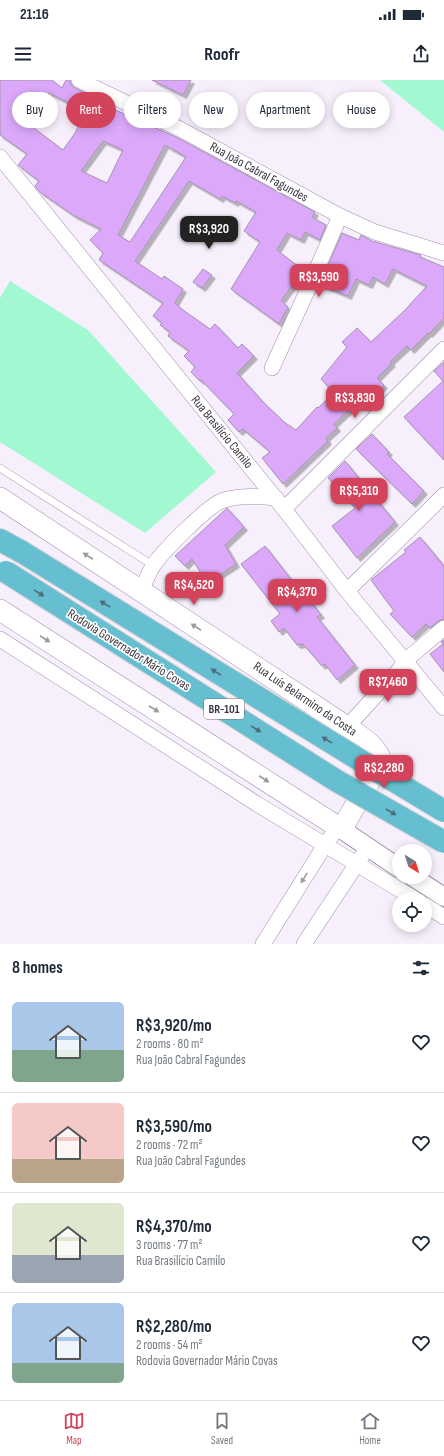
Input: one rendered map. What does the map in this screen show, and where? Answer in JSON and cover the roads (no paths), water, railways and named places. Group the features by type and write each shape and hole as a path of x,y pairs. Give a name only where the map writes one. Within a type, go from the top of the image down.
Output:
{"highway":[{"name":"Rodovia Governador Mário Covas","path":"0,540 22,552 444,811"},
{"name":"Rodovia Governador Mário Covas","path":"3,570 337,781 444,842"}],"main road":[{"name":"Rua Luís Belarmino da Costa","path":"0,498 368,742 379,754 381,762 345,823 338,827"},
{"path":"0,610 338,827"}],"street":[{"name":"Rua João Cabral Fagundes","path":"79,80 180,129 340,216 375,232 444,253"},
{"name":"Rua Brasilício Camilo","path":"0,157 280,504 347,591 444,708"},
{"path":"0,171 20,182"},
{"path":"272,368 340,216"},
{"path":"141,591 154,566 196,520 223,500 257,496 280,504 444,349"},
{"path":"347,591 444,495"},
{"path":"347,727 399,670 405,661 444,628"},
{"path":"0,639 257,804 402,892"},
{"path":"263,944 325,845 338,827 392,863"},
{"path":"304,944 368,847"},
{"path":"424,884 444,897"},
{"path":"432,909 444,917"}],"lane":[{"path":"0,468 154,566"}]}
